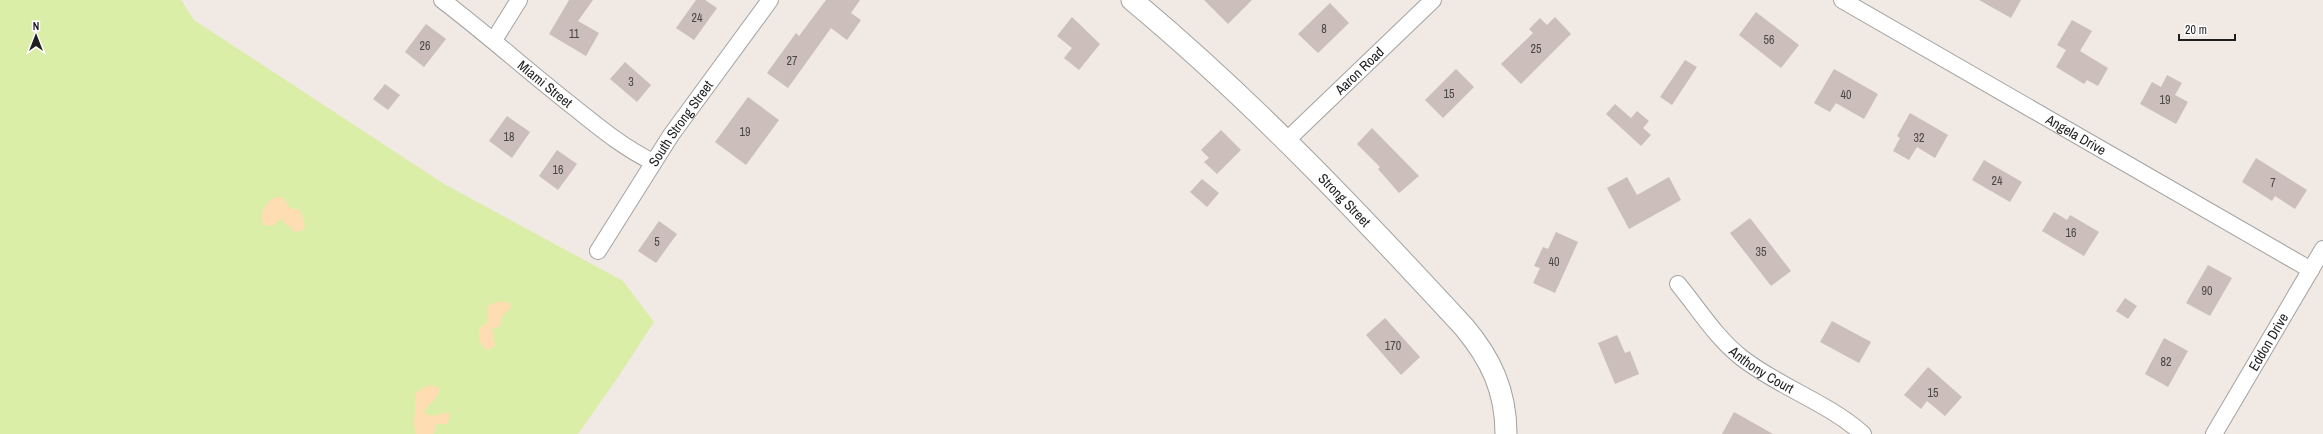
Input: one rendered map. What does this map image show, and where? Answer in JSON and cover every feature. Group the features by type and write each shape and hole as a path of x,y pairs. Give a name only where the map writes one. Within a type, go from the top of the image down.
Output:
{"street":[{"name":"Miami Street","path":"442,0 494,40 531,73 610,136 634,153 653,162"},
{"path":"494,40 519,0"},
{"name":"South Strong Street","path":"598,251 653,162 770,0"},
{"name":"Strong Street","path":"1132,0 1186,46 1285,142 1427,287 1480,348 1492,368 1503,396 1506,434"},
{"name":"Aaron Road","path":"1285,142 1433,0"},
{"name":"Angela Drive","path":"1842,0 2311,270"},
{"name":"Eddon Drive","path":"2214,434 2323,249"},
{"name":"Anthony Court","path":"1678,284 1723,340 1742,358 1844,420 1863,434"}],"green space":[{"path":"0,0 181,0 194,20 444,184 623,281 654,322 578,434 0,434"}],"sand":[{"path":"275,197 283,198 290,208 300,210 305,225 303,230 295,232 281,219 272,226 264,225 262,221 262,213 268,202"},
{"path":"499,301 510,303 511,307 503,315 500,326 492,329 495,345 493,348 486,350 479,341 479,329 488,321 488,306"},
{"path":"431,385 439,388 439,392 424,413 432,416 449,412 449,420 446,424 437,424 433,434 416,434 414,428 415,398 417,392 424,387"}],"building":[{"path":"569,0 593,0 578,21 599,33 586,56 549,34"},
{"path":"696,0 705,0 717,8 694,40 676,28"},
{"path":"826,0 860,0 851,13 861,20 847,40 831,28 788,88 767,73 796,33 799,36"},
{"path":"1204,0 1252,0 1228,24"},
{"path":"1979,0 2021,0 2011,18"},
{"path":"1330,3 1349,23 1318,53 1298,34"},
{"path":"1756,12 1799,45 1781,68 1739,35"},
{"path":"1072,17 1100,44 1079,70 1064,58 1072,48 1057,36"},
{"path":"1555,17 1571,34 1521,84 1501,64 1533,33 1529,29 1540,18 1547,25"},
{"path":"2072,20 2092,31 2080,51 2108,68 2098,86 2087,80 2084,84 2056,67 2066,50 2057,45"},
{"path":"426,24 446,39 424,67 405,52"},
{"path":"1685,60 1697,67 1672,105 1660,97"},
{"path":"625,62 651,85 637,102 610,79"},
{"path":"1456,69 1474,87 1443,118 1425,100"},
{"path":"1834,69 1878,94 1864,119 1836,103 1830,112 1814,103"},
{"path":"2167,75 2182,83 2175,95 2188,102 2176,124 2140,104 2152,82 2161,87"},
{"path":"385,84 400,95 388,110 373,99"},
{"path":"748,97 779,120 746,165 715,142"},
{"path":"1615,104 1631,118 1637,111 1649,121 1643,128 1651,135 1641,146 1606,114"},
{"path":"1910,113 1948,135 1935,158 1917,147 1909,160 1893,151 1900,138 1897,136"},
{"path":"507,116 530,132 512,158 489,141"},
{"path":"1372,128 1419,176 1399,193 1378,169 1380,167 1357,144"},
{"path":"1221,130 1241,150 1217,174 1204,162 1209,158 1201,150"},
{"path":"557,150 577,164 558,190 539,176"},
{"path":"2256,158 2307,190 2295,209 2275,196 2272,201 2242,182"},
{"path":"1984,160 2022,182 2010,202 1972,180"},
{"path":"1627,177 1637,195 1669,177 1681,200 1629,229 1607,188"},
{"path":"1202,179 1219,193 1207,207 1190,192"},
{"path":"2054,212 2067,220 2070,215 2099,232 2084,256 2042,231"},
{"path":"1750,218 1791,271 1771,286 1730,233"},
{"path":"659,221 677,234 656,263 638,251"},
{"path":"1556,232 1578,242 1555,293 1533,283 1540,268 1534,266 1543,247 1548,249"},
{"path":"2208,265 2232,278 2210,316 2186,303"},
{"path":"2125,298 2137,306 2128,319 2116,311"},
{"path":"1385,318 1420,357 1401,375 1366,335"},
{"path":"1832,321 1871,342 1859,363 1820,342"},
{"path":"1617,335 1625,353 1630,351 1639,374 1615,384 1598,343"},
{"path":"2164,338 2188,351 2168,387 2145,374"},
{"path":"1928,367 1962,397 1945,416 1927,401 1921,409 1904,395"},
{"path":"1734,412 1773,434 1722,434"}]}
